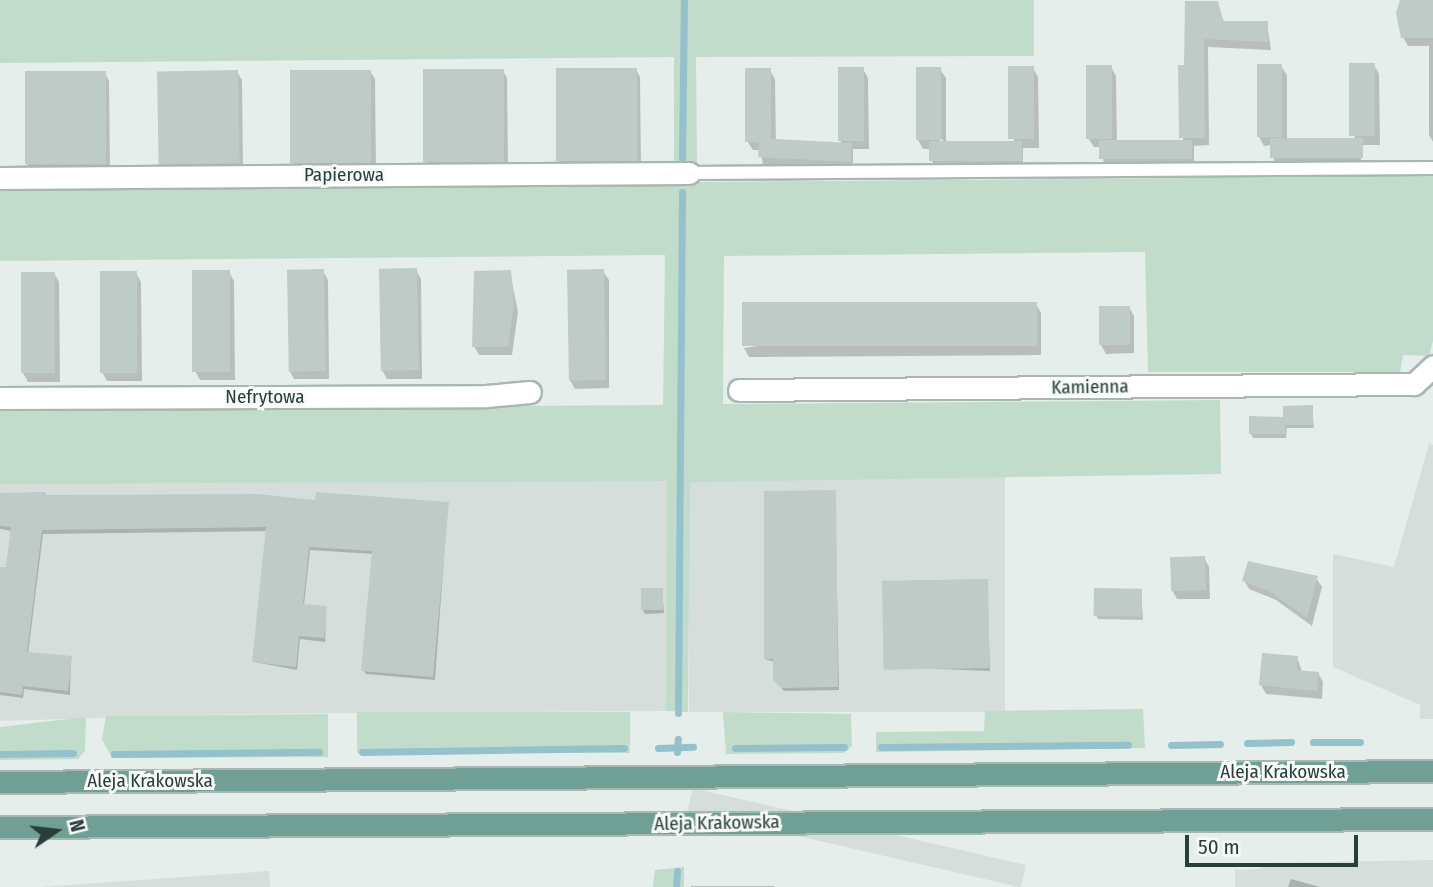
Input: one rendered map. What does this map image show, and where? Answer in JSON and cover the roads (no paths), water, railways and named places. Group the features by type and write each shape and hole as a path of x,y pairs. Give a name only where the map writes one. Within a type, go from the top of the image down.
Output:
{"main road":[{"name":"Aleja Krakowska","path":"0,782 1433,771"},
{"name":"Aleja Krakowska","path":"0,827 1433,819"}],"street":[{"name":"Papierowa","path":"0,178 689,173"},
{"name":"Kamienna","path":"739,390 1413,384 1433,366"},
{"name":"Nefrytowa","path":"0,398 486,396 530,392"}],"lane":[{"path":"689,173 1433,168"}],"waterway":[{"path":"682,158 684,0"},
{"path":"678,713 682,192"},
{"path":"677,752 678,739"},
{"path":"1247,743 1291,742"},
{"path":"1313,742 1360,742"},
{"path":"1171,745 1220,744"},
{"path":"881,747 1128,745"},
{"path":"658,748 693,747"},
{"path":"735,748 844,747"},
{"path":"362,752 624,748"},
{"path":"114,754 319,752"},
{"path":"0,754 73,753"},
{"path":"676,887 677,871"}]}
